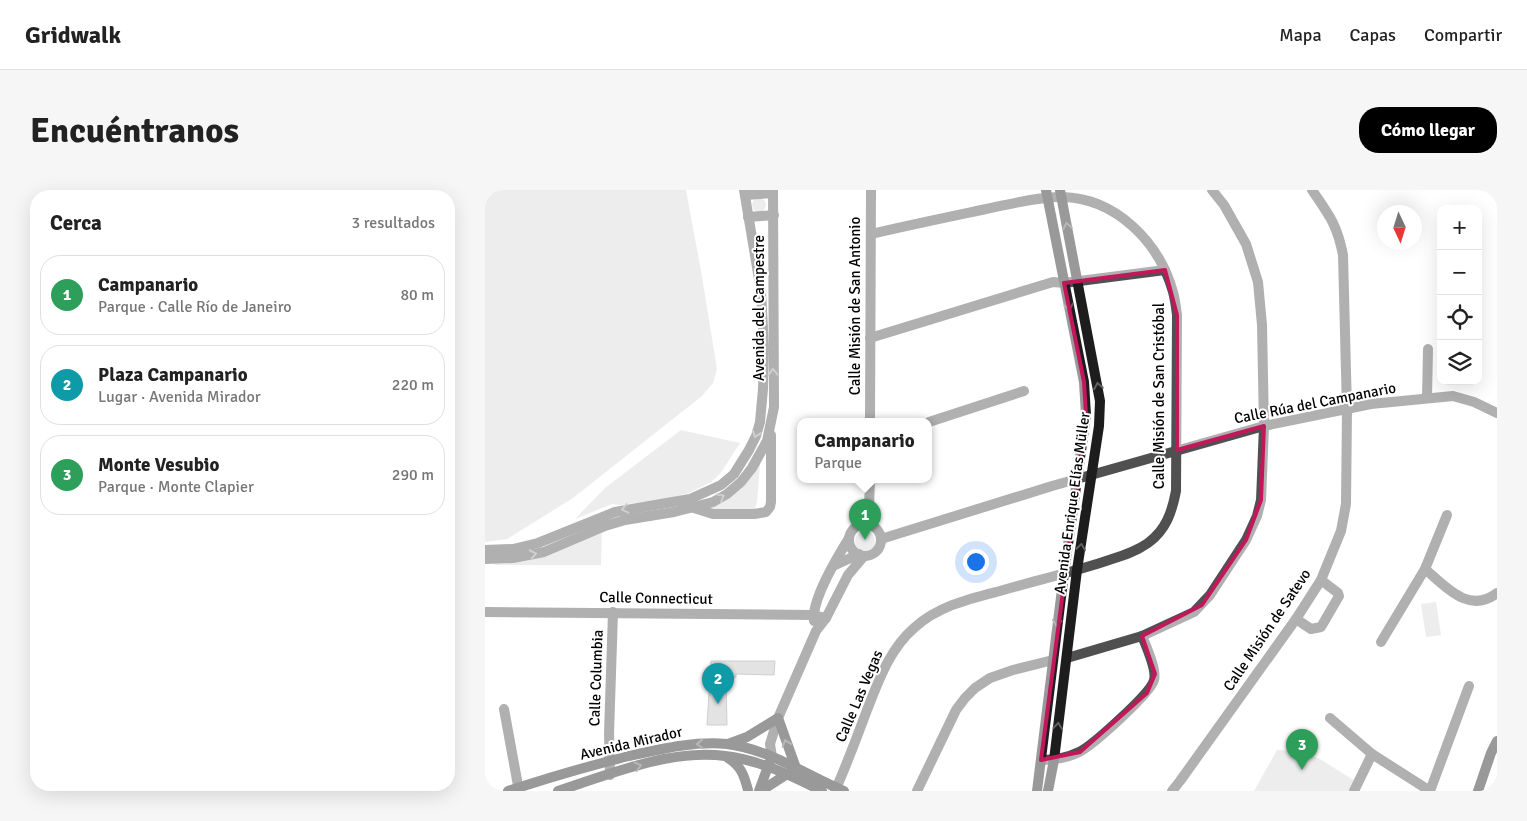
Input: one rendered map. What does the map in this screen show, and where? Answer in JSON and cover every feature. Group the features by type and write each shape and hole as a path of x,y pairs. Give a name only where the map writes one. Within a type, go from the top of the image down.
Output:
{"main road":[{"name":"Avenida Enrique Elías Müller","path":"1037,791 1086,415 1084,382 1047,194"},
{"name":"Avenida Enrique Elías Müller","path":"1048,791 1054,760 1077,570 1099,426 1100,402 1061,194"},
{"path":"728,744 747,736 778,718 792,771 760,791"},
{"path":"1478,791 1491,752 1497,742"},
{"name":"Avenida Mirador","path":"508,791 609,761 672,746 702,744 728,744 772,757 823,791"},
{"path":"747,790 759,752"},
{"name":"Avenida Mirador","path":"557,791 665,758 690,755 725,756 767,767 792,771 839,790"},
{"path":"725,756 736,763 742,771 747,790"},
{"path":"760,791 772,757"}],"street":[{"name":"Calle Misión de San Antonio","path":"870,418 871,190"},
{"path":"1067,658 1142,636 1183,618 1202,605 1211,595 1246,540 1257,516 1261,500 1264,426 1262,326 1257,282 1245,244 1224,205 1212,190"},
{"name":"Calle Misión de Satevo","path":"1172,791 1321,580 1345,517 1347,410 1343,255 1334,221 1312,190"},
{"path":"745,193 773,192"},
{"name":"Avenida del Campestre","path":"674,507 694,508 713,514 761,514 769,510 771,502 771,426 774,407 773,192"},
{"name":"Avenida del Campestre","path":"485,550 513,549 538,544 674,507 721,485 734,474 756,436 762,408 764,355 762,305 745,193"},
{"name":"Calle Misión de San Cristóbal","path":"871,234 1031,200 1047,194 1061,194 1097,203 1116,213 1131,224 1153,249 1165,270 1173,293 1177,315 1177,450 1176,491 1173,507 1168,521 1160,532 1148,543 1132,553 1064,573"},
{"path":"748,217 774,215"},
{"path":"870,338 1053,282 1064,283 1165,270"},
{"path":"1427,398 1428,349"},
{"path":"932,421 1024,391"},
{"name":"Calle Rúa del Campanario","path":"881,539 1077,479 1264,426 1371,404 1453,396 1474,402 1497,413"},
{"path":"762,408 774,407"},
{"name":"Avenida del Campestre","path":"694,508 713,502 727,494 741,482 762,451 771,426"},
{"path":"867,524 869,483"},
{"path":"1381,642 1425,569 1447,515"},
{"path":"815,631 813,615 831,570 853,529 862,524 875,527 881,535 878,549 869,555 862,555 831,570"},
{"name":"Avenida del Campestre","path":"485,559 527,556 545,552 573,535"},
{"path":"849,538 851,548 862,555"},
{"path":"772,757 770,744 778,718 815,631 826,618 844,582 862,555"},
{"path":"1425,569 1455,596 1480,600 1492,597 1497,593"},
{"path":"831,570 844,582"},
{"name":"Calle Las Vegas","path":"839,790 879,680 890,657 901,641 914,628 931,615 953,604 1064,573"},
{"path":"1295,619 1311,629 1321,627 1339,593 1321,580"},
{"name":"Calle Connecticut","path":"485,612 813,615 826,618"},
{"name":"Calle Columbia","path":"609,774 613,612"},
{"path":"1041,760 1054,760 1080,752 1097,739 1151,688 1155,674 1142,636"},
{"path":"917,791 956,710 975,688 990,678 1053,660"},
{"path":"1330,718 1373,754 1430,791 1469,686"},
{"path":"504,709 519,789"},
{"path":"759,752 770,744"},
{"path":"1354,791 1373,754"}],"highlighted area":[{"path":"1165,270 1177,315 1177,450 1264,426 1261,500 1246,540 1202,605 1142,636 1155,674 1147,693 1080,752 1041,760 1086,415 1084,382 1064,283"}],"shaded area":[{"path":"485,190 686,190 717,369 713,383 702,396 573,498 507,539 485,542"},
{"path":"756,198 762,198 766,205 762,212 756,212 752,208 752,202"},
{"path":"681,430 740,443 720,474 711,482 689,493 663,500 620,505 612,504 575,519 605,488"},
{"path":"762,440 757,502 754,512 716,515 686,512 715,500 740,477"},
{"path":"602,526 601,565 494,565 494,559 533,553"},
{"path":"865,531 872,534 875,541 872,548 865,551 858,548 855,541 858,534"},
{"path":"1436,602 1441,635 1426,637 1421,604"},
{"path":"1277,750 1298,751 1320,759 1355,781 1350,791 1254,791"}],"building":[{"path":"711,661 775,661 774,675 736,674 736,677 732,678 731,682 726,682 727,725 707,725"}],"place":[{"name":"Campanario","path":"865,540"},
{"name":"Plaza Campanario","path":"718,704"},
{"name":"Monte Vesubio","path":"1302,770"}]}
